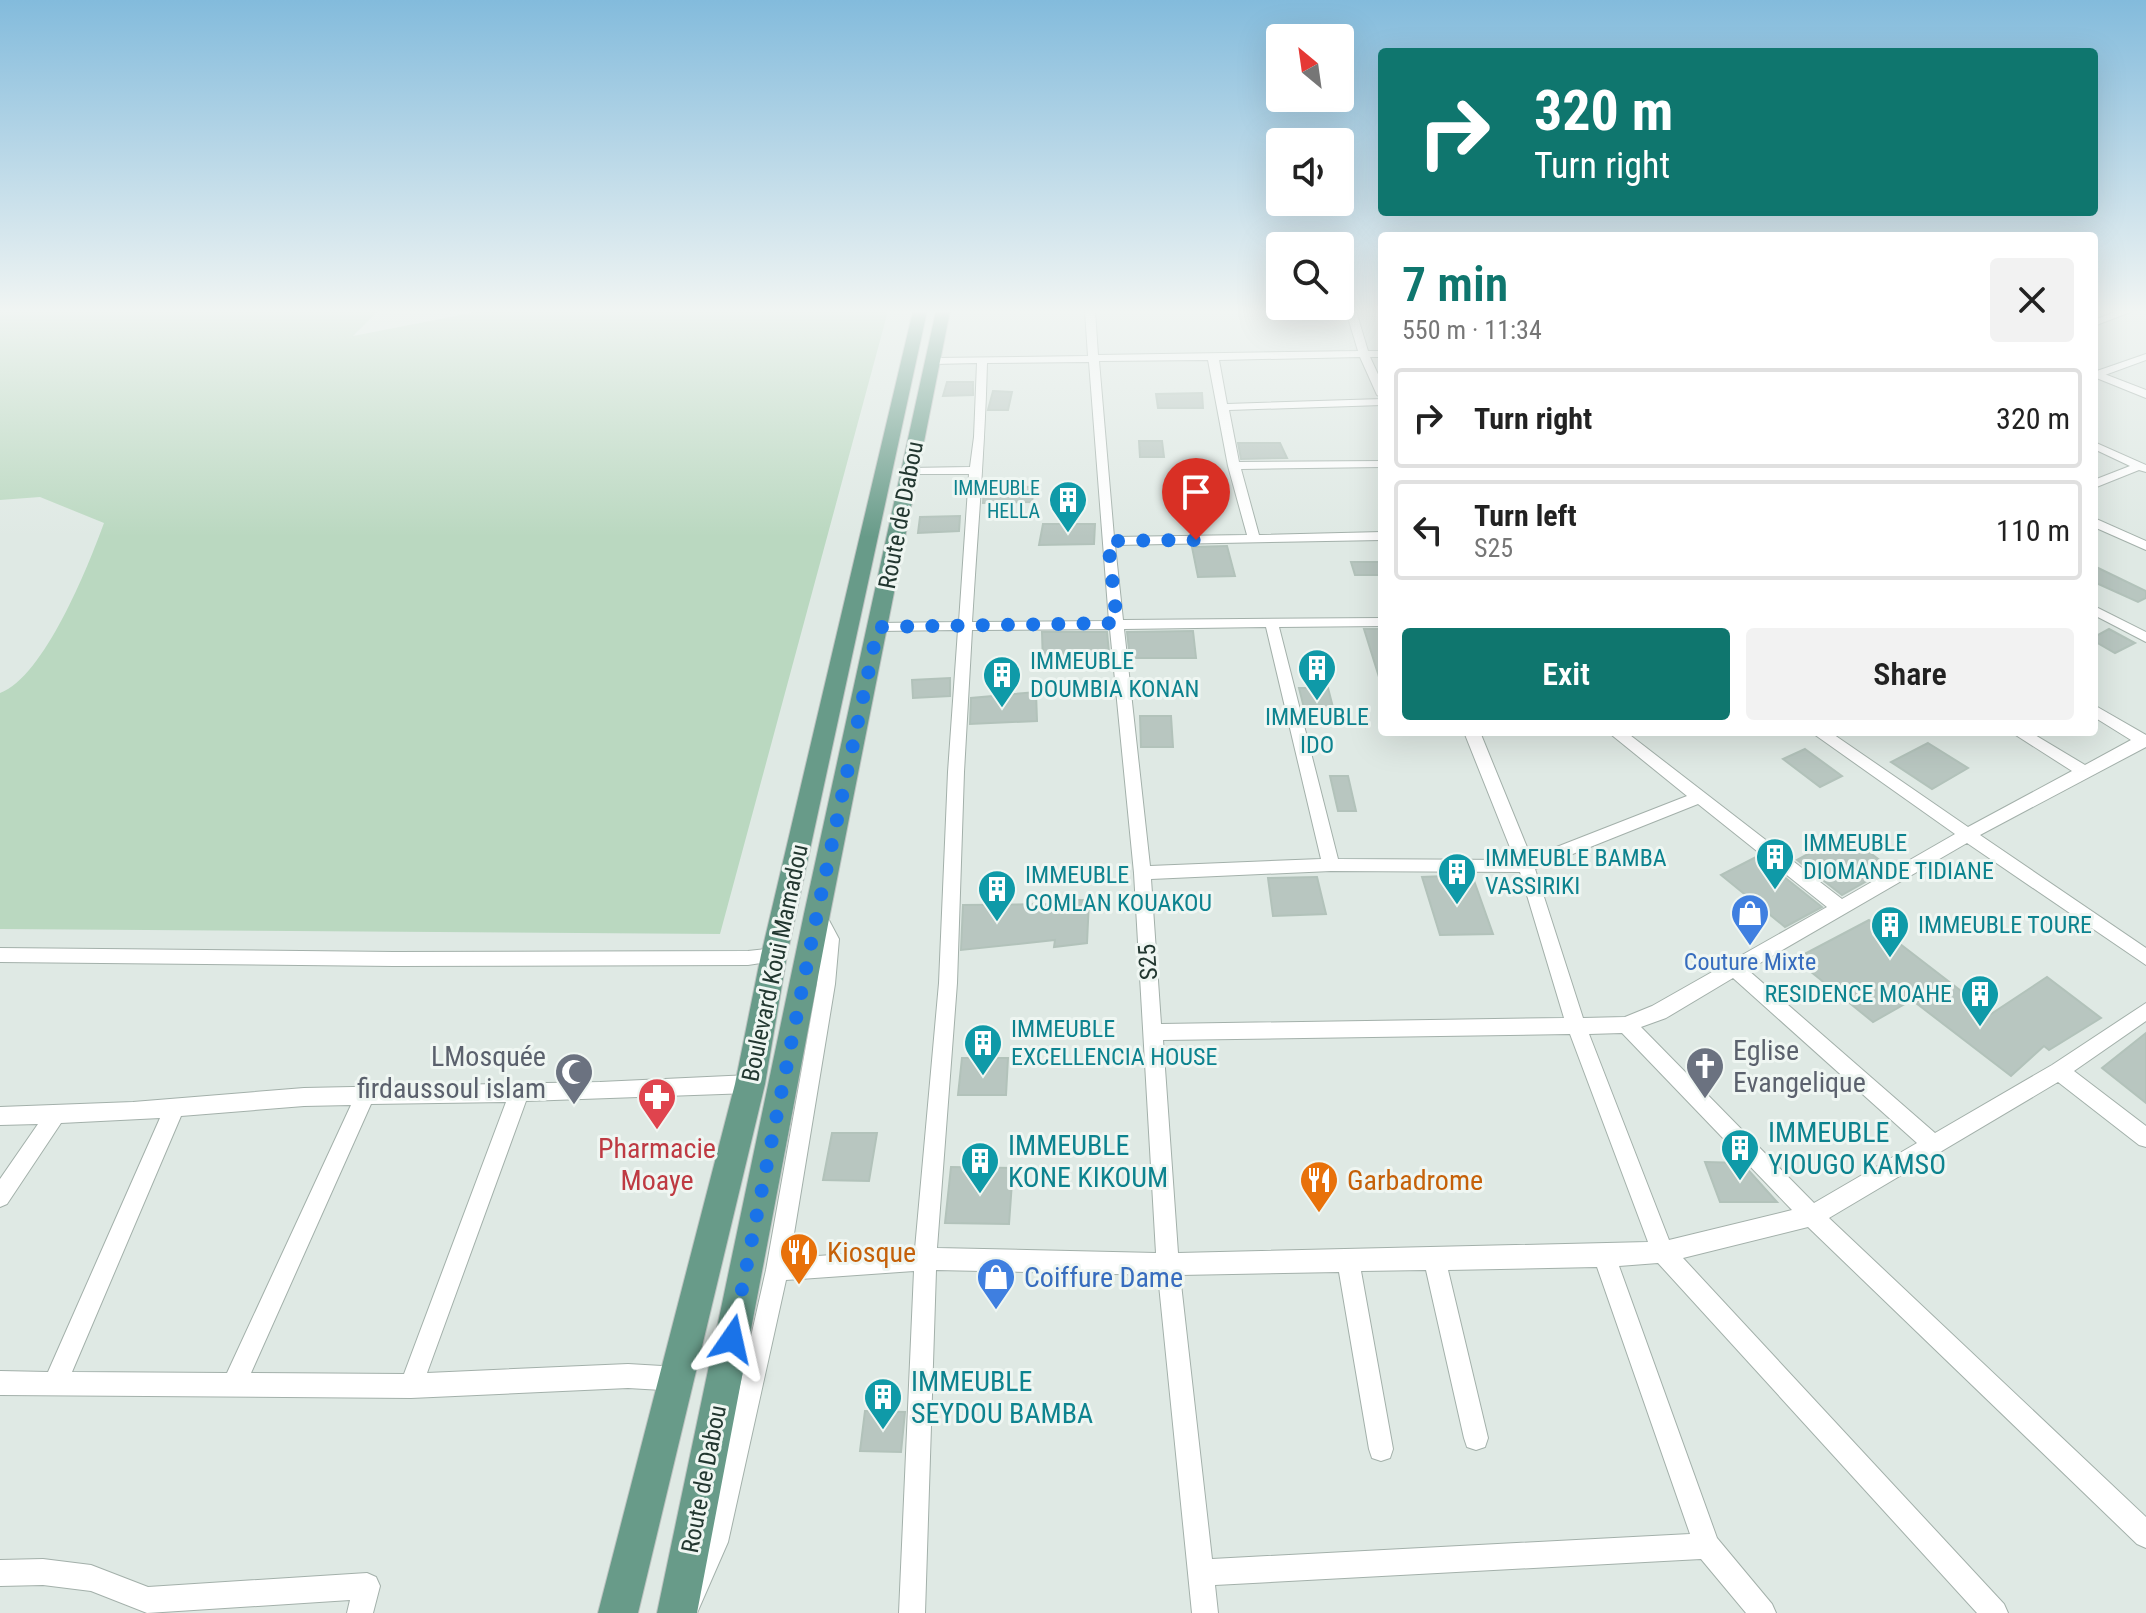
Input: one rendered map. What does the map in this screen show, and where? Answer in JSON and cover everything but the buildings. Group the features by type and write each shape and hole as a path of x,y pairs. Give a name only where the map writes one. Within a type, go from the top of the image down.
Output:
{"main road":[{"name":"Boulevard Koui Mamadou","path":"618,1613 679,1379 750,1084 774,955 903,386"},
{"name":"Route de Dabou","path":"680,1613 817,914 928,386"}],"street":[{"path":"912,1613 925,1259 948,983 956,772 981,386"},
{"name":"S25","path":"1098,386 1108,541 1142,873 1168,1264 1205,1613"},
{"path":"1218,386 1234,466 1254,539"},
{"path":"2125,386 2146,394"},
{"path":"1222,407 1378,402"},
{"path":"2098,447 2143,467"},
{"path":"1234,466 1378,464"},
{"path":"2098,483 2143,467"},
{"path":"908,471 975,470"},
{"path":"2098,524 2146,546"},
{"path":"1108,541 1378,536"},
{"path":"2098,614 2146,638"},
{"path":"878,627 1378,622"},
{"path":"1272,625 1331,865"},
{"path":"2098,712 2144,741"},
{"path":"1474,736 1526,866 1575,1023 1663,1252 1995,1613"},
{"path":"1621,736 1841,908"},
{"path":"1825,736 2146,958"},
{"path":"2026,736 2085,772"},
{"path":"1154,1032 1575,1023 1626,1025 1659,1012 1969,834 2144,741"},
{"path":"1142,873 1331,865 1526,866 1698,798"},
{"path":"680,1613 715,1542 777,1270 826,984 830,939 817,914"},
{"path":"0,955 394,959 748,958 774,955"},
{"path":"1735,969 1932,1144"},
{"path":"777,1270 925,1259 1168,1264 1604,1256 1663,1252 1812,1216 2059,1071 2146,1012"},
{"path":"1626,1025 1812,1216 2146,1535"},
{"path":"2059,1071 2146,1138"},
{"path":"0,1116 174,1108 304,1097 750,1084"},
{"path":"411,1386 519,1093"},
{"path":"234,1385 365,1096"},
{"path":"55,1384 174,1108"},
{"path":"0,1197 55,1115"},
{"path":"1604,1256 1707,1546 1763,1613"},
{"path":"1434,1259 1476,1438"},
{"path":"1348,1261 1381,1449"},
{"path":"2,1387 55,1384 411,1386 628,1376 679,1379"},
{"path":"1201,1573 1707,1546"},
{"path":"0,1573 43,1572 91,1578 145,1606 367,1586 360,1613"}],"green space":[{"path":"0,386 868,386 720,934 0,929 0,693 33,666 48,644 76,592 104,523 40,497 0,500"}],"place":[{"name":"IMMEUBLE HELLA","path":"1068,534"},
{"name":"IMMEUBLE IDO","path":"1317,702"},
{"name":"IMMEUBLE DOUMBIA KONAN","path":"1002,709"},
{"name":"IMMEUBLE DIOMANDE TIDIANE","path":"1775,891"},
{"name":"IMMEUBLE BAMBA VASSIRIKI","path":"1457,906"},
{"name":"IMMEUBLE COMLAN KOUAKOU","path":"997,923"},
{"name":"Couture Mixte","path":"1750,947"},
{"name":"IMMEUBLE TOURE","path":"1890,959"},
{"name":"RESIDENCE MOAHE","path":"1980,1028"},
{"name":"IMMEUBLE EXCELLENCIA HOUSE","path":"983,1077"},
{"name":"Eglise Evangelique","path":"1705,1100"},
{"name":"LMosquée firdaussoul islam","path":"574,1106"},
{"name":"Pharmacie Moaye","path":"657,1131"},
{"name":"IMMEUBLE YIOUGO KAMSO","path":"1740,1182"},
{"name":"IMMEUBLE KONE KIKOUM","path":"980,1195"},
{"name":"Garbadrome","path":"1319,1214"},
{"name":"Kiosque","path":"799,1286"},
{"name":"Coiffure Dame","path":"996,1311"},
{"name":"IMMEUBLE SEYDOU BAMBA","path":"883,1431"}],"route":[{"path":"732,1339 878,627 1117,623 1108,541 1196,540"}]}
